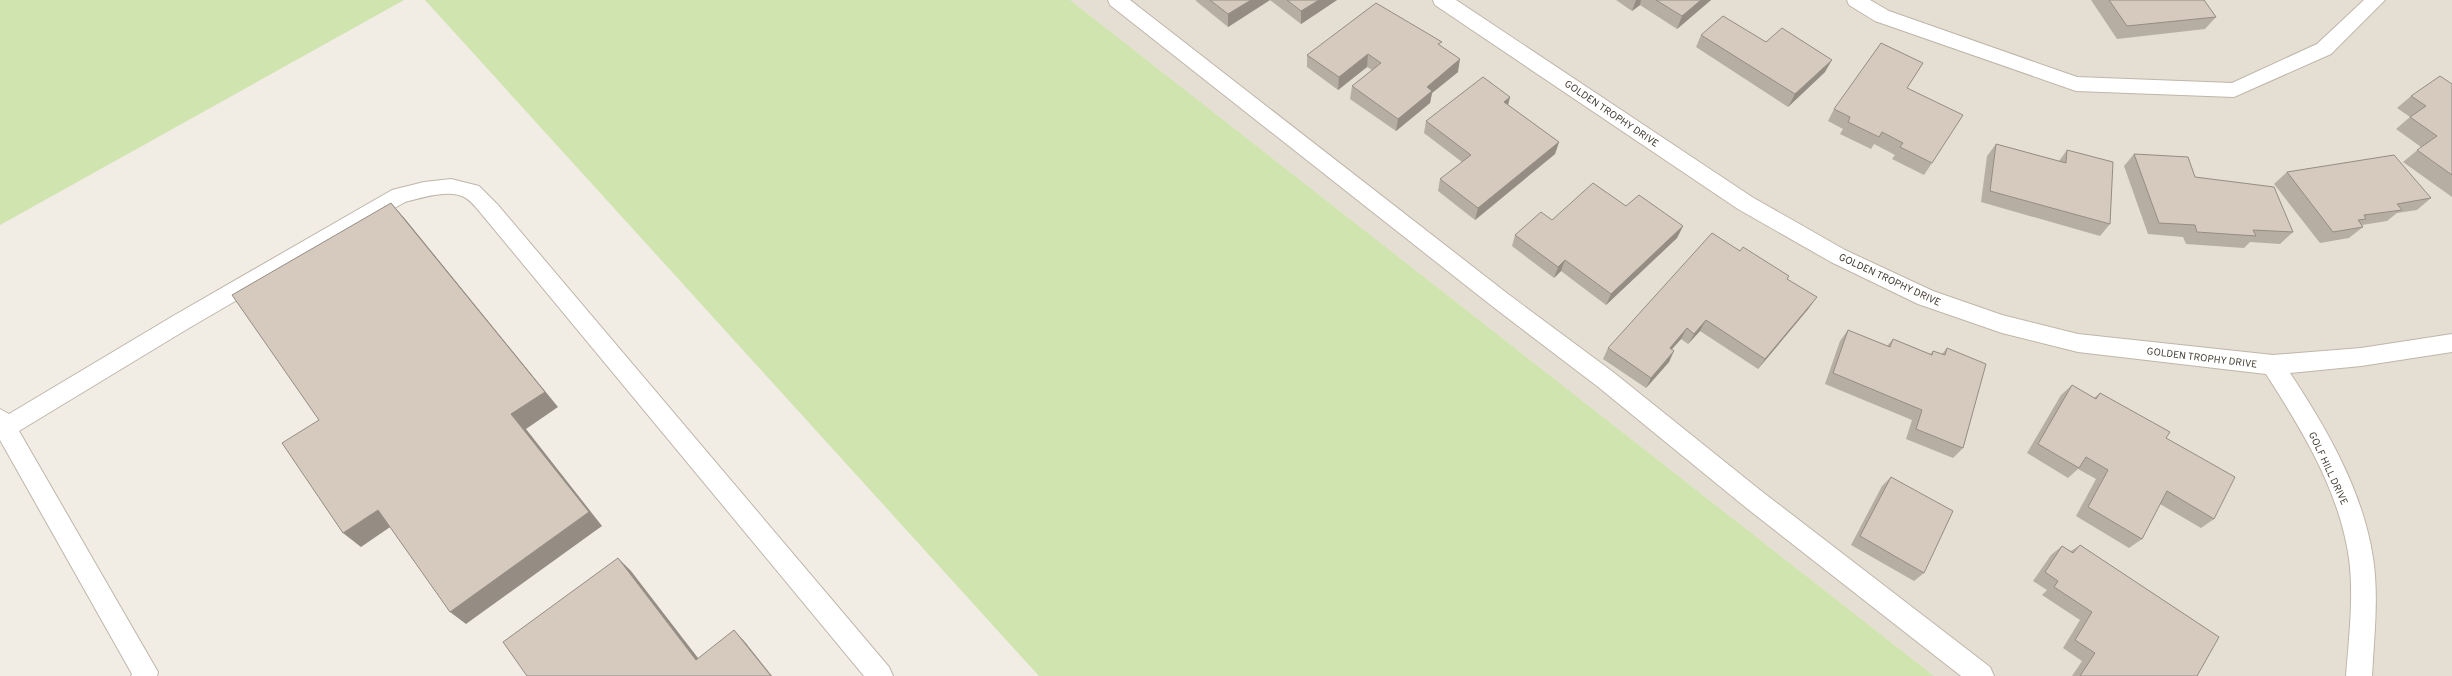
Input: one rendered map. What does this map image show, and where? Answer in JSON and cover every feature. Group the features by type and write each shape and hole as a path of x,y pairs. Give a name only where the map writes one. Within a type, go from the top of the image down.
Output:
{"street":[{"path":"1117,0 1500,300 1606,379 1752,498 1981,676"},
{"name":"GOLDEN TROPHY DRIVE","path":"1442,0 1745,202 1838,256 1926,298 2002,324 2078,343 2273,366 2361,357 2452,343"},
{"path":"1856,0 1882,16 2076,84 2234,90 2324,49 2376,0"},
{"path":"146,675 2,423 399,196 428,188 468,190 478,197 491,211 880,676"},
{"name":"GOLF HILL DRIVE","path":"2273,366 2301,408 2346,499 2361,557 2362,616 2359,676"}],"shaded area":[{"path":"1070,0 2452,0 2452,676 1934,676"}],"green space":[{"path":"0,0 404,0 0,225"},
{"path":"425,0 1070,0 1934,676 1039,676"}],"building":[{"path":"1210,0 1251,0 1228,14"},
{"path":"1287,0 1319,0 1301,11"},
{"path":"1656,0 1701,0 1682,16"},
{"path":"2109,0 2204,0 2216,17 2127,26"},
{"path":"1376,3 1442,42 1438,44 1460,59 1427,87 1432,91 1398,119 1352,86 1381,63 1368,54 1339,77 1307,55"},
{"path":"1723,16 1766,42 1782,28 1832,60 1795,94 1701,35"},
{"path":"1881,43 1923,63 1907,88 1963,115 1932,163 1900,147 1903,143 1882,132 1879,137 1848,122 1850,117 1834,109"},
{"path":"2440,76 2452,84 2452,175 2417,150 2437,136 2410,117 2426,106 2411,96"},
{"path":"1483,77 1510,97 1504,102 1559,142 1478,208 1440,179 1471,155 1426,121"},
{"path":"1996,144 2066,163 2067,150 2113,162 2110,224 1990,191"},
{"path":"2134,154 2188,157 2195,177 2274,187 2293,232 2253,230 2256,236 2197,232 2195,225 2159,223"},
{"path":"2394,155 2431,198 2397,204 2402,210 2364,215 2366,219 2358,220 2363,227 2333,232 2287,172"},
{"path":"1593,183 1626,206 1639,195 1683,226 1611,294 1565,260 1558,267 1515,235 1541,212 1552,220"},
{"path":"391,203 545,392 511,414 589,512 450,612 378,510 343,533 282,443 319,420 232,295"},
{"path":"1712,233 1740,251 1743,247 1789,276 1787,279 1817,297 1765,359 1706,320 1694,334 1687,328 1670,348 1674,351 1651,378 1608,348"},
{"path":"1848,330 1890,347 1893,339 1932,355 1933,351 1945,355 1947,348 1986,364 1963,448 1916,429 1922,410 1833,373"},
{"path":"2072,385 2096,399 2100,393 2170,432 2166,438 2235,477 2214,519 2167,491 2142,539 2088,507 2108,470 2086,457 2079,468 2038,444"},
{"path":"1891,477 1953,511 1924,573 1860,536"},
{"path":"2080,545 2219,637 2197,676 2080,676 2095,653 2075,640 2092,612 2054,587 2058,581 2045,572 2062,546 2073,553"},
{"path":"618,558 696,660 734,630 771,676 527,676 503,642"}]}
